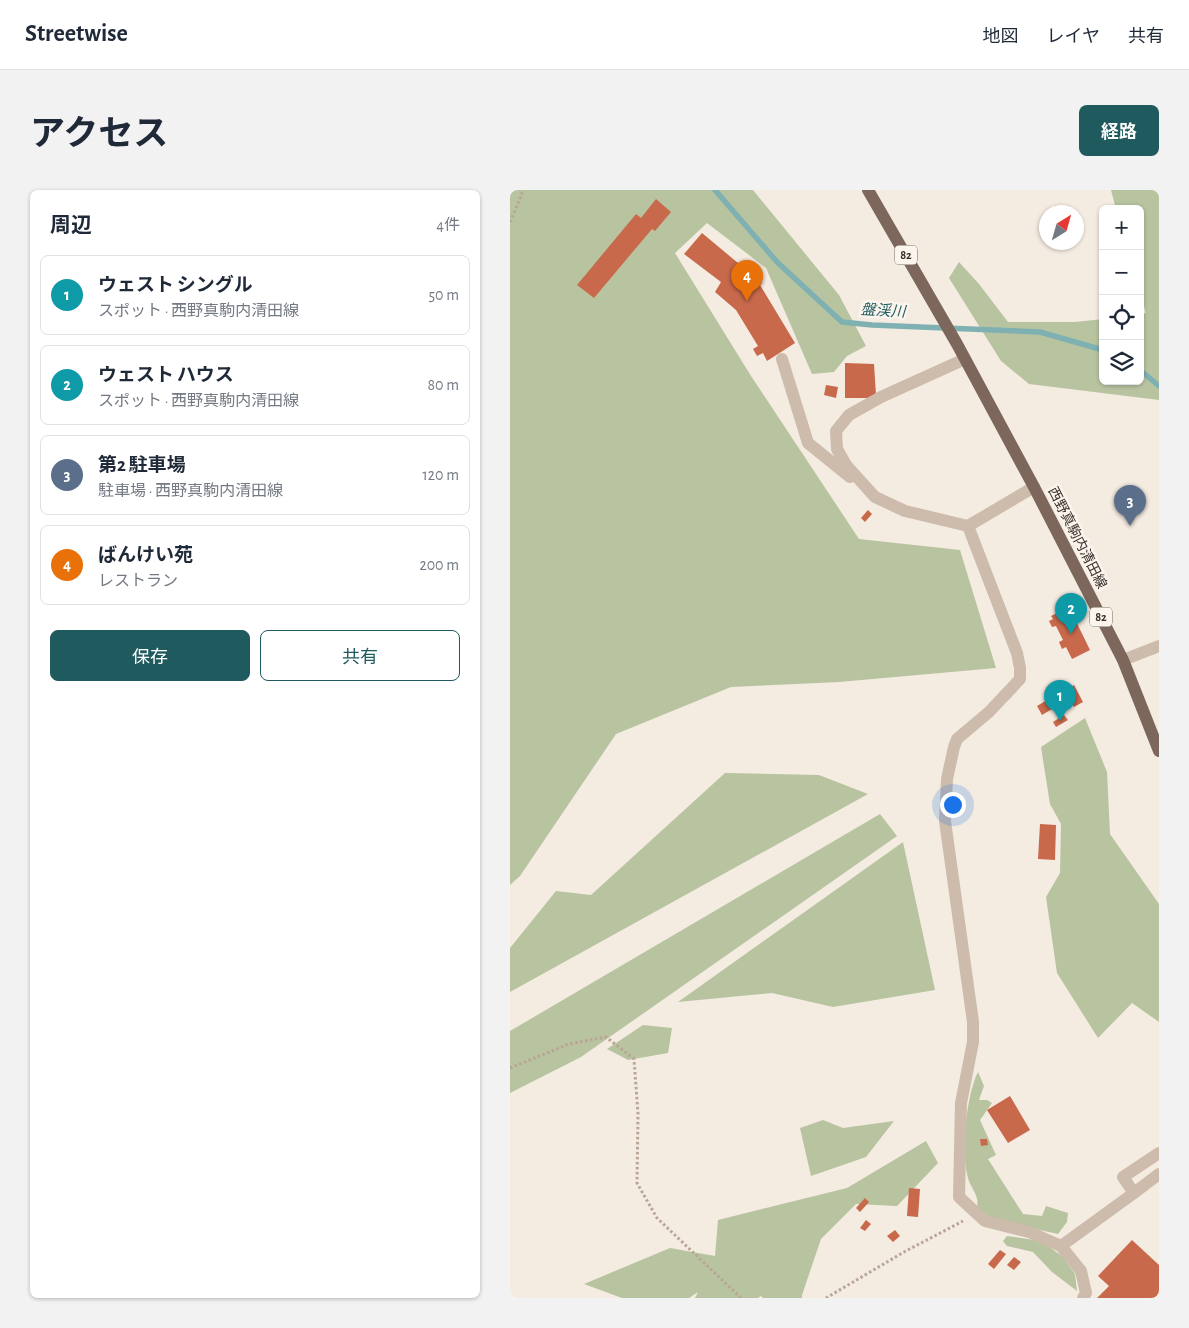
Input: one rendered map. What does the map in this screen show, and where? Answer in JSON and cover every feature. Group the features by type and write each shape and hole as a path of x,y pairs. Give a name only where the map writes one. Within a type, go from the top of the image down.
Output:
{"main road":[{"name":"西野真駒内清田線","path":"868,190 957,344 1034,487 1123,660 1159,751"}],"street":[{"path":"782,359 808,443 875,497 905,511 968,526 1034,487"},
{"path":"875,497 846,464 837,448 836,431 849,415 881,397 965,359"},
{"path":"968,526 1017,653 1020,679 989,712 978,719 957,739 947,779 945,822 972,1022 973,1042 961,1103 959,1197 985,1222 1029,1232 1061,1246 1081,1271 1086,1293 1083,1298"},
{"path":"1123,660 1159,646"},
{"path":"1134,1192 1123,1177 1159,1153"},
{"path":"1061,1246 1159,1174"}],"path":[{"path":"510,222 522,194 521,190"},
{"path":"510,1068 569,1044 606,1037 634,1058 638,1114 637,1183 657,1218 741,1298"},
{"path":"826,1298 904,1252 967,1219"}],"green space":[{"path":"510,190 753,190 839,295 866,346 847,356 834,372 812,374 766,268 707,223 675,253 751,376 859,539 960,550 996,668 839,682 731,687 616,734 520,876 510,885"},
{"path":"1111,190 1159,190 1159,400 1029,384 1001,361 949,278 959,262 979,284 1008,322 1075,322 1099,319 1099,385 1144,385 1144,313 1146,313 1144,306 1144,205 1115,205"},
{"path":"1085,718 1107,772 1110,834 1159,904 1159,1022 1132,1003 1098,1038 1057,973 1046,897 1060,873 1061,824 1050,804 1041,747"},
{"path":"725,773 819,775 868,794 510,992 510,948 556,891 591,895"},
{"path":"880,814 897,836 581,1057 510,1093 510,1031"},
{"path":"903,842 935,990 833,1007 772,993 678,1002"},
{"path":"643,1025 672,1028 668,1053 628,1060 607,1049"},
{"path":"978,1072 984,1086 979,1100 987,1100 992,1103 980,1120 996,1155 988,1159 1023,1214 1042,1216 1046,1206 1068,1213 1067,1222 1058,1234 1013,1224 1003,1225 977,1211 976,1196 969,1181 966,1167 965,1139 970,1095"},
{"path":"823,1120 843,1128 894,1121 866,1157 811,1176 800,1128"},
{"path":"926,1141 938,1163 897,1206 856,1204 821,1239 802,1298 763,1298 761,1296 758,1298 695,1298 698,1292 689,1298 622,1298 584,1284 670,1248 715,1256 718,1220 847,1188"},
{"path":"1007,1236 1041,1241 1062,1256 1075,1274 1077,1291 1052,1272 1033,1252 1007,1246 1003,1241"}],"building":[{"path":"656,199 671,212 655,231 652,229 594,298 577,285 636,214 641,218"},
{"path":"702,233 762,283 760,285 795,343 767,361 763,353 757,356 753,349 758,346 736,310 715,292 721,282 684,254"},
{"path":"845,363 874,364 876,395 872,395 872,398 845,398"},
{"path":"826,385 838,387 836,398 824,395"},
{"path":"868,510 872,514 865,522 861,518"},
{"path":"1069,607 1090,650 1072,659 1066,647 1062,649 1059,642 1063,640 1056,626 1052,627 1049,621 1053,619 1051,616"},
{"path":"1074,685 1083,702 1074,707 1065,691"},
{"path":"1062,691 1067,700 1042,715 1037,706"},
{"path":"1064,715 1068,720 1056,727 1053,722"},
{"path":"1040,824 1056,825 1055,860 1038,859"},
{"path":"1010,1096 1030,1130 1008,1143 987,1110"},
{"path":"980,1139 987,1139 988,1145 981,1146"},
{"path":"909,1188 920,1189 918,1217 907,1216"},
{"path":"865,1198 869,1202 860,1212 856,1208"},
{"path":"866,1220 871,1224 865,1231 860,1228"},
{"path":"895,1230 900,1236 893,1242 887,1236"},
{"path":"1132,1240 1159,1265 1159,1298 1097,1298 1109,1286 1098,1276"},
{"path":"1000,1250 1006,1254 994,1269 988,1264"},
{"path":"1014,1257 1021,1262 1014,1270 1007,1265"}],"waterway":[{"name":"盤渓川","path":"715,190 777,262 842,322 1040,332 1099,349"},
{"name":"盤渓川","path":"1144,373 1159,386"}],"place":[{"name":"ばんけい苑","path":"747,301"},
{"name":"第2 駐車場","path":"1130,526"},
{"name":"ウェスト ハウス","path":"1071,634"},
{"name":"ウェスト シングル","path":"1060,721"}]}
